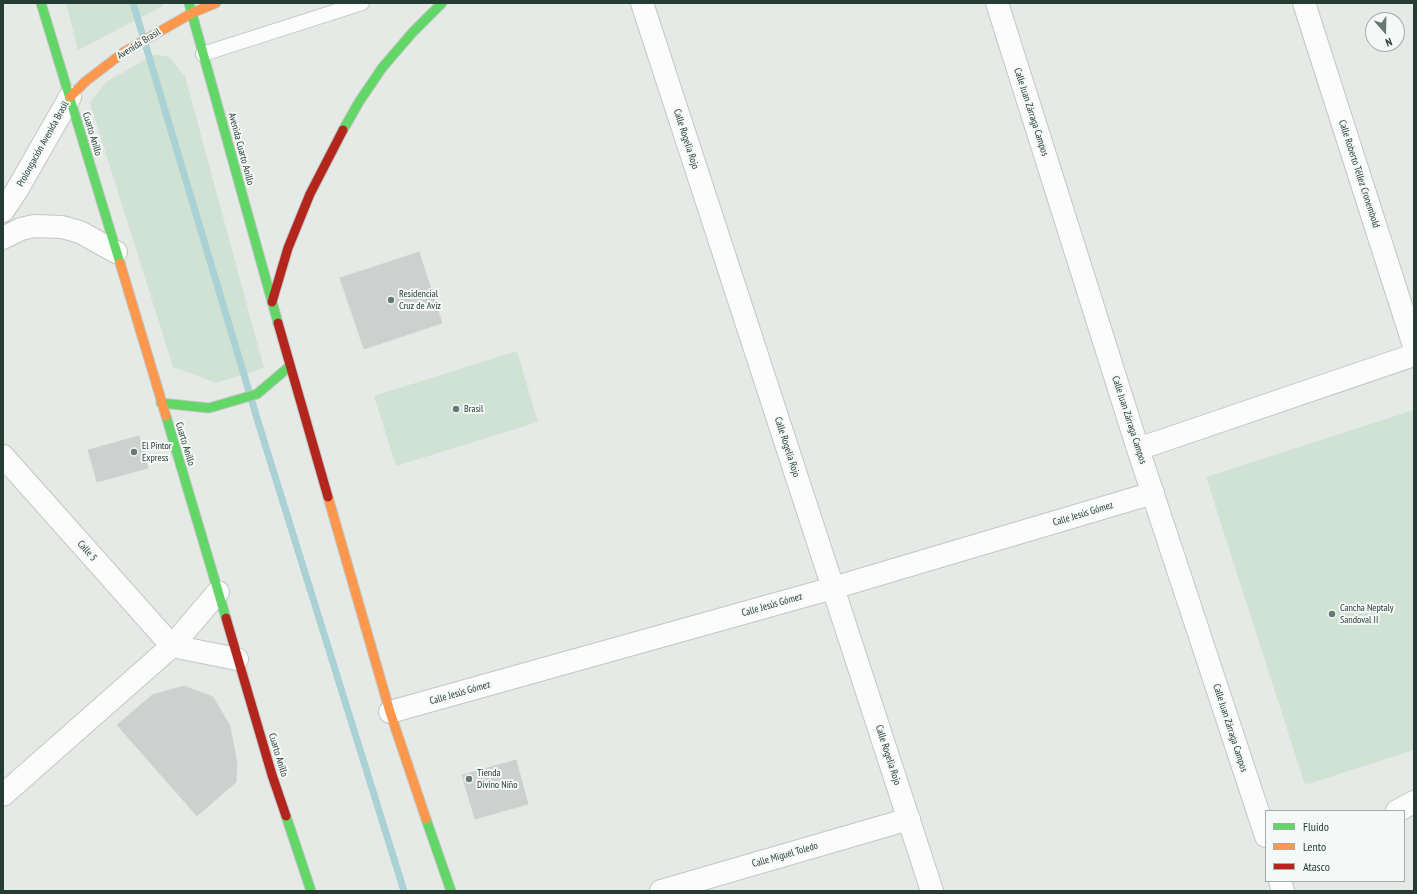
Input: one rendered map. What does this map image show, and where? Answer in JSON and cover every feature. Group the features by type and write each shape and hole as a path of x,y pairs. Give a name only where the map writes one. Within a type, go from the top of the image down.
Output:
{"main road":[{"name":"Cuarto Anillo","path":"41,3 215,579 237,659 272,775 311,891"},
{"name":"Avenida Cuarto Anillo","path":"189,3 272,302"},
{"name":"Avenida Brasil","path":"70,97 86,81 124,52 192,13 216,3"},
{"path":"442,3 412,33 382,68 358,102 310,194 288,248 272,302 390,712 451,891"},
{"path":"161,403 209,408 257,394 290,366"}],"street":[{"name":"Calle Rogelia Rojo","path":"642,3 932,891"},
{"name":"Calle Juan Zárraga Campos","path":"997,3 1138,449 1265,833"},
{"name":"Calle Roberto Téllez Cronembold","path":"1304,3 1414,346"},
{"name":"Prolongación Avenida Brasil","path":"3,211 21,184 70,97"},
{"path":"3,238 21,229 34,226 62,227 80,232 116,252"},
{"path":"1138,449 1414,355"},
{"name":"Calle 5","path":"3,456 172,646"},
{"name":"Calle Jesús Gómez","path":"390,712 833,588 1153,493"},
{"path":"3,795 172,646 218,592"},
{"path":"172,646 237,659"},
{"path":"1399,810 1414,802"},
{"name":"Calle Miguel Toledo","path":"661,891 909,819"}],"lane":[{"path":"203,54 362,3"}],"green space":[{"path":"66,3 162,3 163,6 78,50"},
{"path":"155,54 169,57 185,76 264,368 216,383 173,367 90,103 106,82"},
{"name":"Brasil","path":"517,351 538,422 396,466 374,396"},
{"name":"Cancha Neptaly Sandoval II","path":"1414,410 1414,750 1305,785 1206,477"}],"building":[{"name":"Residencial Cruz de Aviz","path":"419,252 442,323 364,349 340,278"},
{"path":"139,436 148,468 97,482 88,450"},
{"path":"184,686 213,697 230,726 237,763 236,782 197,816 117,725 152,695"},
{"path":"516,760 528,804 475,819 462,775"}],"waterway":[{"path":"133,3 259,425 404,891"}],"traffic: fast":[{"path":"41,3 120,263"},
{"path":"189,3 278,323"},
{"path":"343,130 359,102 382,68 412,33 442,3"},
{"path":"161,403 209,408 257,394 290,366"},
{"path":"166,416 226,618"},
{"path":"286,816 311,891"},
{"path":"426,819 451,891"}],"traffic: slow":[{"path":"70,97 86,81 124,52 192,13 216,3"},
{"path":"120,263 166,416"},
{"path":"328,497 390,712 426,819"}],"traffic: jam":[{"path":"272,302 288,248 310,194 343,130"},
{"path":"278,323 328,497"},
{"path":"226,618 272,775 286,816"}],"place":[{"name":"Residencial Cruz de Aviz","path":"391,300"},
{"name":"Brasil","path":"456,409"},
{"name":"El Pintor Express","path":"134,452"},
{"name":"Cancha Neptaly Sandoval II","path":"1332,614"},
{"name":"Tienda Divino Niño","path":"469,779"}]}
